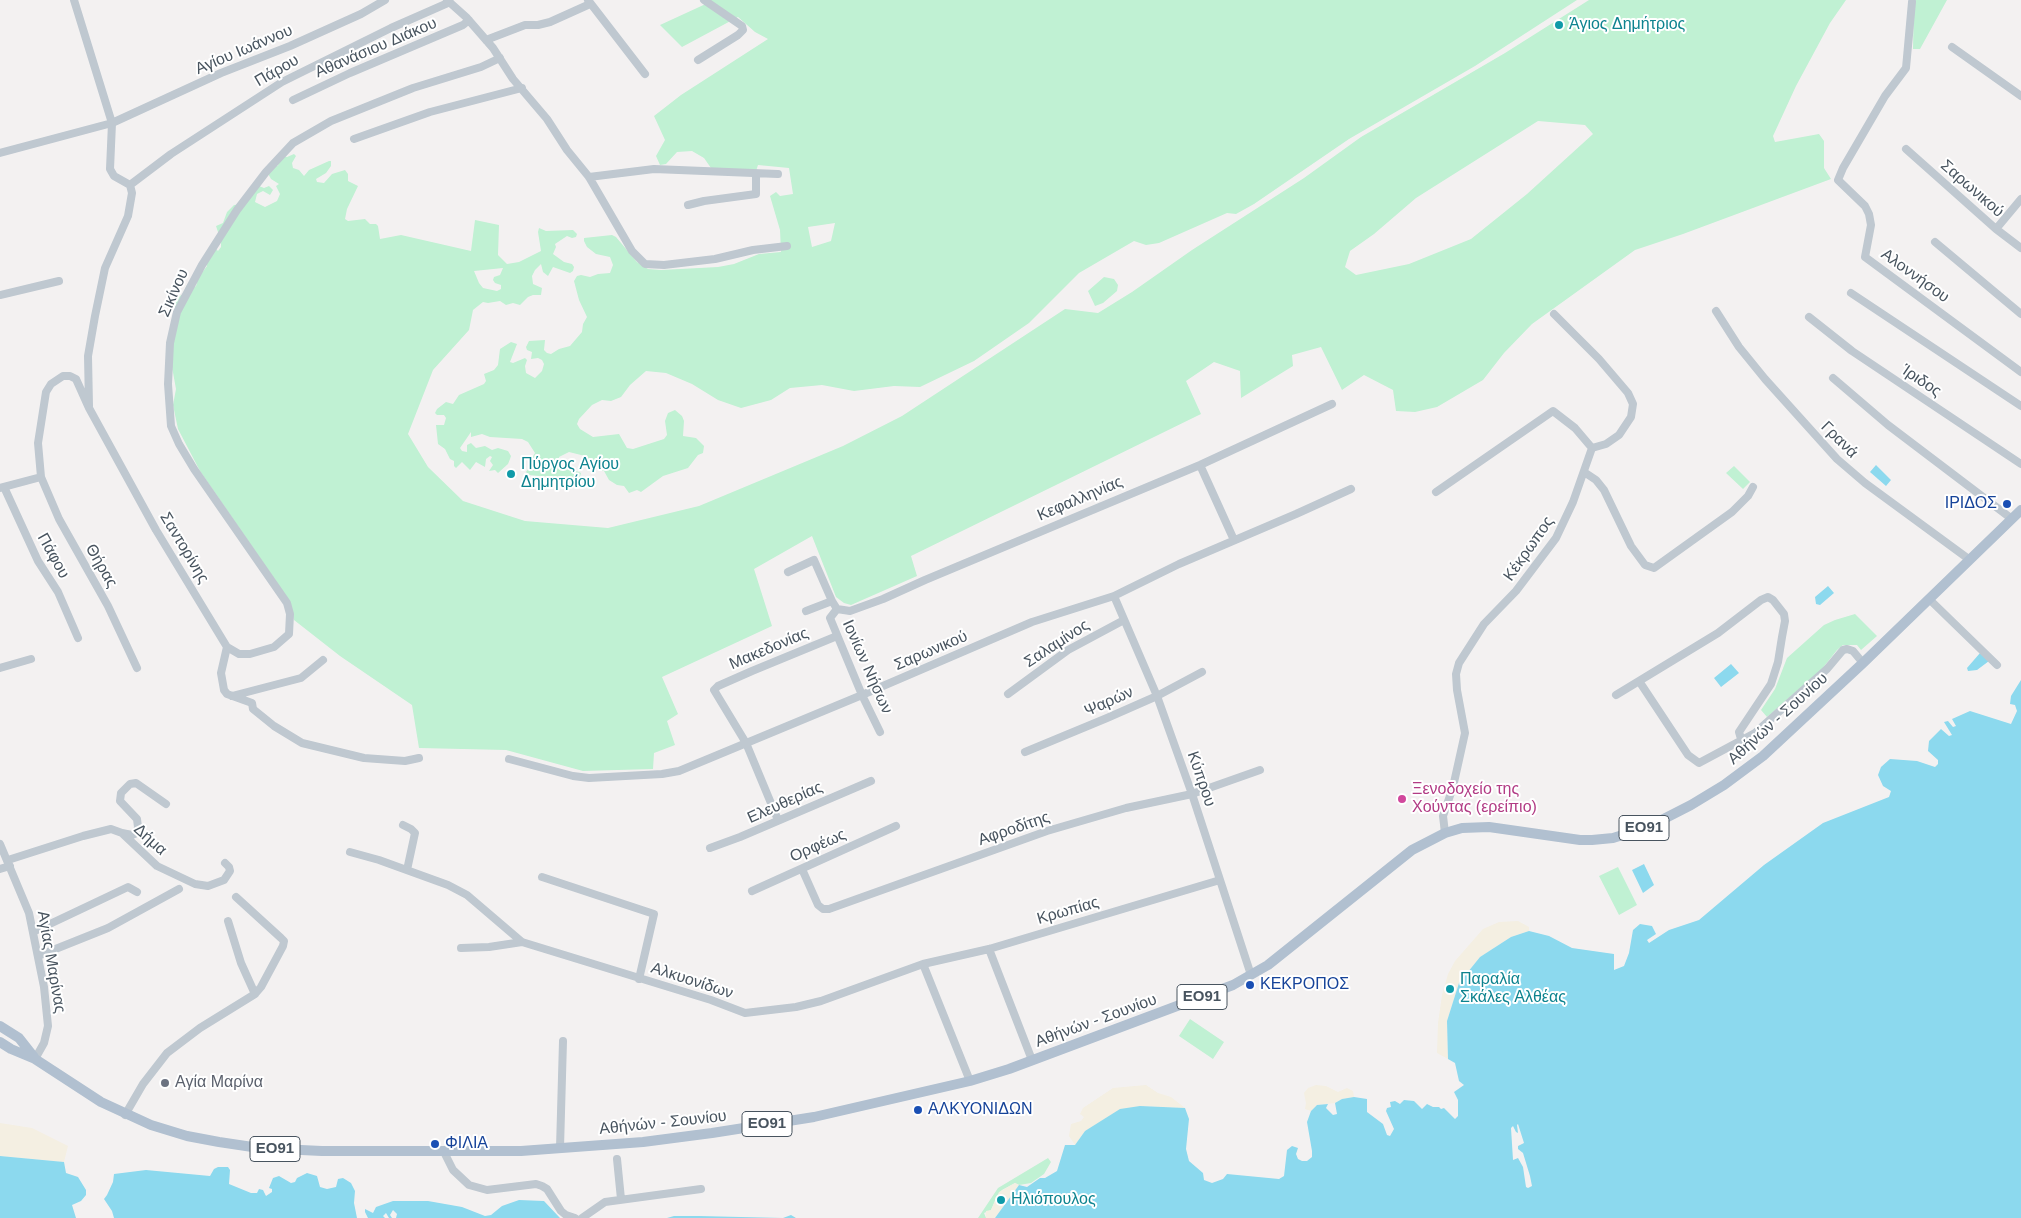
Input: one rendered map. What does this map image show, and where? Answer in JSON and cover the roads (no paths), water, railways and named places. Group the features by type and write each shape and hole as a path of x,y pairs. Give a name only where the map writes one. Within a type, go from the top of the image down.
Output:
{"main road":[{"name":"Αθήνών - Σουνίου","path":"0,1042 35,1059 101,1102 151,1126 187,1136 259,1148 322,1151 444,1152 560,1148 643,1142 814,1117 970,1081 1032,1060 1214,992 1251,975 1268,965 1412,850 1444,833 1462,828 1489,827 1580,840 1612,838 1648,827 1699,800 1747,769 1863,662 2021,510"},
{"name":"Αθήνών - Σουνίου","path":"0,1026 19,1038 35,1059"}],"street":[{"path":"74,0 112,123 110,169 114,176 130,184 132,193 128,216 105,268 95,316 88,356 89,408"},
{"name":"Αγίου Ιωάννου","path":"0,153 112,123 221,73 290,46 361,14 385,0"},
{"path":"698,60 743,30 742,26 704,0"},
{"path":"449,1 486,40 590,177 632,251 645,264 664,265 715,259 753,250 787,246"},
{"name":"Πάρου","path":"130,184 169,155 282,82 449,1"},
{"path":"486,40 525,25 537,26 547,23 589,2 645,74"},
{"name":"Αλοννήσου","path":"1912,2 1906,68 1885,96 1842,168 1838,180 1865,206 1869,214 1871,225 1865,257 2021,372"},
{"name":"Αθανάσιου Διάκου","path":"293,100 350,73 463,25 469,20"},
{"path":"1952,47 2021,96"},
{"name":"Σικίνου","path":"227,647 239,654 250,654 274,647 289,634 290,614 287,603 194,469 170,426 168,384 170,343 177,312 202,265 237,210 266,172 293,143 330,121 414,88 481,67 500,58"},
{"path":"354,139 434,110 522,88"},
{"name":"Σαρωνικού","path":"1906,150 1996,229 2021,248"},
{"path":"590,177 654,169 778,174"},
{"path":"688,205 756,194 756,174"},
{"path":"1996,229 2021,199"},
{"path":"1935,242 2021,314"},
{"path":"0,295 60,280"},
{"path":"1851,293 2021,406"},
{"name":"Γρανά","path":"1716,311 1740,347 1765,379 1837,459 1865,483 1970,560"},
{"path":"1436,492 1553,411 1575,428 1592,448 1606,444 1619,435 1632,417 1633,404 1628,392 1599,359 1554,314"},
{"name":"Ίριδος","path":"1809,316 1852,351 2021,464"},
{"name":"Σαντορίνης","path":"40,477 38,443 46,392 57,379 63,376 70,376 76,379 89,408 156,530 227,647"},
{"path":"1833,378 1888,425 2012,519"},
{"name":"Κεφαλληνίας","path":"838,609 850,611 883,599 1200,465 1332,404"},
{"name":"Κέκρωπος","path":"1444,833 1443,816 1459,765 1465,733 1457,690 1456,674 1459,663 1484,624 1516,591 1556,538 1566,520 1592,448"},
{"path":"1200,465 1234,540"},
{"path":"1584,472 1596,480 1604,490 1631,546 1645,565 1654,568 1732,512 1748,496 1753,487"},
{"path":"2,488 40,477"},
{"name":"Θήρας","path":"40,477 59,519 108,606 137,668"},
{"name":"Πάφου","path":"2,488 38,561 58,592 78,638"},
{"name":"Σαρωνικού","path":"509,758 573,776 589,778 662,774 695,765 1032,622 1114,596 1179,564 1351,489"},
{"name":"Ιονίων Νήσων","path":"788,572 814,560 832,602 838,609 830,618 862,695 880,732"},
{"name":"Κύπρου","path":"1114,596 1156,696 1192,794 1251,975"},
{"path":"1616,695 1718,633 1761,600 1768,598 1773,600 1784,614 1785,622 1778,662 1770,684 1739,732 1742,742"},
{"path":"1929,599 1997,665"},
{"path":"806,611 832,602"},
{"name":"Σαλαμίνος","path":"1008,694 1068,650 1124,620"},
{"name":"Μακεδονίας","path":"746,743 714,690 718,686 752,671 837,636"},
{"path":"227,647 221,673 224,690 231,696 252,703 253,709 266,720 302,743 364,758 405,761 419,758"},
{"path":"1639,681 1688,756 1699,763 1742,742 1755,733 1827,669 1843,650 1847,649 1853,652 1863,662"},
{"path":"0,668 32,659"},
{"path":"231,696 301,678 324,660"},
{"name":"Ψαρών","path":"1025,752 1156,696 1202,672"},
{"path":"746,743 778,820"},
{"name":"Αφροδίτης","path":"802,869 818,905 823,909 829,910 1047,832 1126,808 1192,794 1260,770"},
{"name":"Ελευθερίας","path":"710,848 871,781"},
{"path":"122,833 137,833 138,827 137,819 120,800 121,793 130,784 136,783 166,804"},
{"path":"403,825 414,833 407,870"},
{"name":"Ορφέως","path":"752,891 896,826"},
{"name":"Δήμα","path":"0,869 9,863 105,829 122,833 157,866 195,884 208,886 224,880 230,871 225,863"},
{"name":"Αγίας Μαρίνας","path":"0,844 30,913 38,956 48,1026 44,1043 35,1059"},
{"name":"Αλκυονίδων","path":"350,852 407,870 467,894 522,942 711,1000 745,1013 758,1013 821,1001 923,964"},
{"path":"542,877 654,914 639,979"},
{"name":"Κρωπίας","path":"923,964 989,949 1220,880"},
{"path":"33,932 128,887 136,892"},
{"path":"38,956 108,928 178,890"},
{"path":"125,1115 143,1084 167,1053 200,1028 255,994 261,987 284,941 236,897"},
{"path":"228,921 241,963 255,994"},
{"path":"461,948 489,947 522,942"},
{"path":"989,949 1032,1060"},
{"path":"923,964 970,1081"},
{"path":"560,1148 563,1041"},
{"path":"444,1152 453,1170 469,1185 487,1190 536,1184 547,1189 561,1211 574,1218"},
{"path":"617,1159 621,1199"},
{"path":"582,1218 601,1203 701,1189"}],"water":[{"path":"1876,465 1891,480 1886,486 1870,472"},
{"path":"1828,586 1834,593 1820,605 1816,604 1815,597"},
{"path":"1980,653 1989,661 1977,670 1968,671 1967,668"},
{"path":"1731,664 1739,673 1721,687 1714,678"},
{"path":"2021,680 2021,1218 995,1218 1019,1185 1027,1187 1040,1178 1045,1178 1057,1171 1065,1145 1075,1145 1085,1131 1120,1109 1140,1106 1185,1108 1189,1119 1186,1149 1189,1161 1203,1173 1204,1180 1212,1183 1223,1179 1227,1174 1279,1179 1284,1176 1287,1150 1292,1146 1298,1148 1296,1154 1298,1159 1307,1161 1312,1157 1312,1151 1307,1122 1311,1111 1317,1105 1328,1104 1326,1108 1333,1115 1337,1114 1335,1103 1342,1099 1354,1097 1367,1099 1367,1112 1383,1124 1387,1135 1390,1136 1394,1129 1386,1111 1387,1108 1391,1107 1390,1102 1395,1101 1400,1104 1404,1100 1414,1101 1422,1109 1427,1104 1441,1109 1444,1108 1455,1119 1458,1116 1458,1100 1454,1092 1464,1085 1459,1081 1455,1063 1448,1059 1447,1021 1459,983 1480,957 1511,937 1529,931 1549,936 1572,948 1614,954 1614,970 1624,966 1629,953 1633,930 1640,924 1652,926 1656,934 1647,940 1649,943 1669,930 1699,920 1764,865 1823,823 1889,797 1891,791 1883,786 1878,775 1881,767 1890,759 1917,761 1935,767 1938,764 1938,760 1928,751 1929,741 1941,729 1949,736 1952,735 1944,722 1948,721 1953,727 1956,726 1952,719 1970,711 2011,724 2017,711 2015,705 2010,704 2011,696","holes":["1518,1124 1524,1143 1518,1146 1518,1149 1523,1153 1530,1176 1532,1186 1528,1188 1526,1187 1523,1167 1518,1158 1513,1160 1511,1128 1513,1126 1518,1133"]},
{"path":"1644,864 1654,885 1643,893 1632,870"},
{"path":"0,1156 64,1162 66,1173 78,1177 86,1190 86,1195 81,1201 72,1205 76,1218 0,1218"},
{"path":"228,1167 230,1170 229,1184 251,1193 257,1193 259,1189 263,1190 266,1196 272,1192 272,1189 269,1188 273,1178 279,1176 291,1183 307,1173 317,1176 320,1187 327,1189 336,1187 338,1179 343,1178 351,1183 355,1191 354,1203 357,1218 114,1218 104,1199 113,1182 114,1174 146,1170 210,1176 214,1169"},
{"path":"519,1200 544,1201 560,1218 396,1218 397,1214 393,1210 390,1215 392,1218 389,1218 386,1213 383,1216 385,1218 368,1218 365,1212 365,1209 373,1213 376,1207 393,1201 428,1201 462,1207 485,1216 491,1215 502,1206"},
{"path":"791,1215 796,1218 783,1218"},
{"path":"674,1216 699,1216 783,1218 667,1218"}],"place":[{"name":"Άγιος Δημήτριος","path":"1559,25"},
{"name":"Πύργος Αγίου Δημητρίου","path":"511,474"},
{"name":"ΙΡΙΔΟΣ","path":"2007,504"},
{"name":"Ξενοδοχείο της Χούντας (ερείπιο)","path":"1402,799"},
{"name":"ΚΕΚΡΟΠΟΣ","path":"1250,985"},
{"name":"Παραλία Σκάλες Αλθέας","path":"1450,989"},
{"name":"Αγία Μαρίνα","path":"165,1083"},
{"name":"ΑΛΚΥΟΝΙΔΩΝ","path":"918,1110"},
{"name":"ΦΙΛΙΑ","path":"435,1144"},
{"name":"Ηλιόπουλος","path":"1001,1200"}]}
